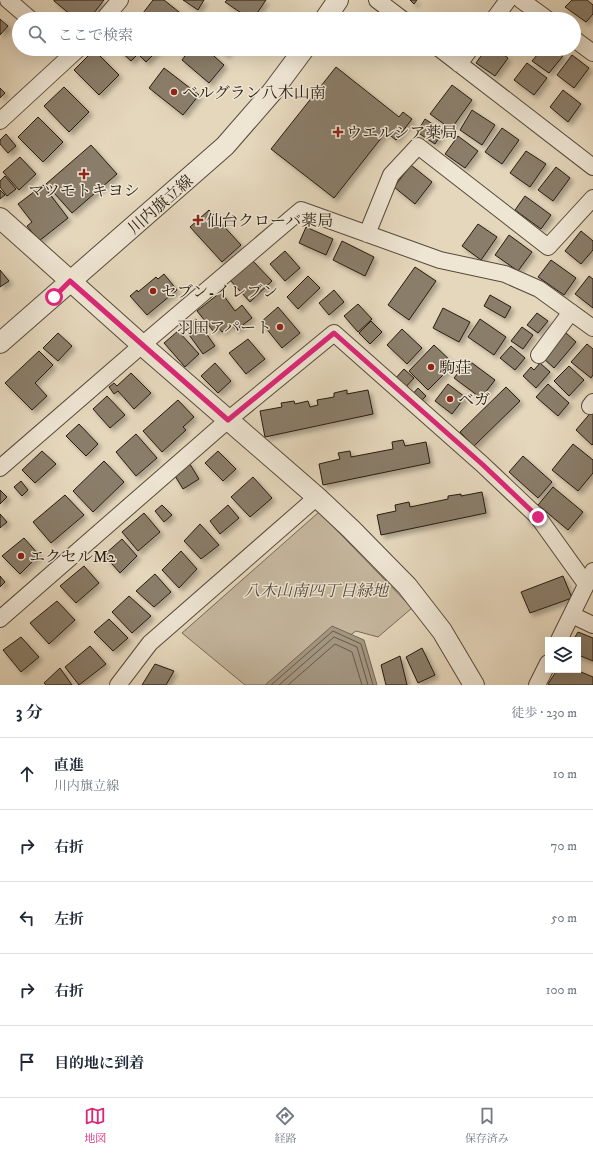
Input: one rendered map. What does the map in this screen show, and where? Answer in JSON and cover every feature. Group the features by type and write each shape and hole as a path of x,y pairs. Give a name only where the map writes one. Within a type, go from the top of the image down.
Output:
{"street":[{"path":"8,0 22,12"},
{"path":"110,12 120,0"},
{"path":"330,12 338,0"},
{"path":"377,0 393,12"},
{"path":"499,12 508,0"},
{"path":"521,0 537,12"},
{"path":"581,45 593,54"},
{"path":"0,121 66,56"},
{"name":"川内旗立線","path":"0,343 224,146 272,92 299,56"},
{"path":"449,56 593,166"},
{"path":"459,64 465,56"},
{"path":"367,234 391,175 418,146 548,247 593,198"},
{"path":"0,468 142,345 302,210 440,260 505,274 539,289 593,328"},
{"path":"0,218 142,345 317,497 407,586 442,631 474,685"},
{"path":"539,355 571,312"},
{"path":"0,619 228,420 334,333 482,464 538,517 590,578 561,637"},
{"path":"118,685 150,643 317,497"},
{"path":"572,615 593,625"},
{"path":"537,685 545,669"}],"green space":[{"name":"八木山南四丁目緑地","path":"319,512 412,608 378,637 356,631 279,685 245,685 182,633"}],"water":[{"path":"332,626 364,640 377,685 265,685"}],"building":[{"path":"104,0 95,12 67,12 54,1"},
{"path":"153,0 164,0 179,12 144,12"},
{"path":"183,0 204,0 198,10"},
{"path":"227,0 266,0 258,12 240,12 225,2"},
{"path":"410,0 417,0 414,4"},
{"path":"572,0 587,0 593,5 593,14 586,22 581,18 581,12 572,12 565,7"},
{"path":"0,19 8,26 0,35"},
{"path":"88,56 100,56 119,75 99,95 74,70"},
{"path":"126,56 136,56 131,61"},
{"path":"140,56 152,56 146,62"},
{"path":"185,56 214,56 224,65 209,83 182,60"},
{"path":"481,56 505,56 508,58 495,76 476,63"},
{"path":"536,56 563,56 549,73 532,61"},
{"path":"571,56 589,68 574,88 557,75"},
{"path":"527,63 547,78 534,95 514,80"},
{"path":"336,67 399,117 403,112 412,119 396,140 386,132 334,198 271,149"},
{"name":"ベルグラン八木山南","path":"164,68 199,95 183,115 149,88"},
{"path":"452,85 472,100 451,129 430,114"},
{"path":"64,87 89,112 69,132 44,106"},
{"path":"0,88 5,93 0,98"},
{"path":"563,90 581,104 568,122 550,107"},
{"path":"472,110 495,125 482,145 460,130"},
{"path":"38,117 63,142 43,162 18,137"},
{"path":"425,119 443,131 435,144 417,132"},
{"path":"502,128 519,140 502,164 485,152"},
{"path":"6,134 16,146 8,153 0,144 0,140"},
{"path":"458,136 478,151 465,168 445,154"},
{"path":"91,145 117,174 72,213 46,184"},
{"path":"526,151 546,164 530,187 510,173"},
{"path":"20,157 36,174 19,190 3,172"},
{"path":"411,165 432,182 415,204 394,187"},
{"path":"556,167 570,178 553,201 538,190"},
{"path":"5,176 16,189 7,196 0,187 0,181"},
{"path":"43,185 68,218 39,241 27,226 32,222 18,204"},
{"path":"0,190 5,195 0,199"},
{"path":"525,196 551,215 541,229 515,210"},
{"path":"209,210 241,245 222,262 190,227"},
{"path":"478,224 497,237 481,260 462,246"},
{"path":"306,227 333,239 326,255 299,243"},
{"path":"581,231 593,241 593,250 581,264 565,251"},
{"path":"509,235 532,252 518,271 495,255"},
{"path":"342,241 374,257 365,276 333,260"},
{"path":"285,251 300,268 285,281 270,264"},
{"path":"251,259 272,281 250,302 229,279"},
{"path":"551,260 576,278 564,295 538,277"},
{"path":"415,267 436,281 409,320 388,305"},
{"path":"0,270 9,281 0,287"},
{"path":"164,274 177,290 147,315 130,296 137,290 138,292 156,277 158,279"},
{"path":"308,276 320,288 298,309 287,297"},
{"path":"589,276 593,279 593,308 575,294"},
{"path":"334,290 344,302 329,315 319,303"},
{"path":"221,292 235,311 242,305 252,318 236,330 232,325 222,332 219,328 214,332 197,311"},
{"path":"490,295 511,307 505,318 484,306"},
{"path":"358,304 372,319 358,332 344,316"},
{"name":"羽田アパート","path":"278,307 300,333 282,348 261,322"},
{"path":"443,308 470,322 459,342 433,328"},
{"path":"537,313 548,321 538,333 527,325"},
{"path":"196,319 215,346 203,354 184,328"},
{"path":"480,319 506,337 494,355 468,337"},
{"path":"371,321 382,332 370,344 359,333"},
{"path":"522,327 533,335 523,349 511,341"},
{"path":"402,329 422,348 407,364 387,345"},
{"path":"178,331 199,354 185,367 164,343"},
{"path":"565,332 576,342 554,368 543,358"},
{"path":"58,333 72,346 58,361 43,348"},
{"path":"248,339 265,359 246,374 229,353"},
{"path":"587,344 593,349 593,375 591,378 571,362"},
{"name":"駒荘","path":"434,345 454,364 428,390 409,371"},
{"path":"511,346 525,358 515,370 500,358"},
{"path":"39,351 53,365 35,383 47,396 32,410 5,383"},
{"path":"468,360 495,380 481,398 454,378"},
{"path":"215,363 231,381 218,393 201,376"},
{"path":"540,363 550,372 536,388 523,376 531,367 534,370"},
{"path":"569,366 584,380 569,396 554,381"},
{"path":"404,369 414,378 403,390 393,381"},
{"path":"131,373 151,393 134,409 118,391 114,394 109,387 114,383 117,386"},
{"name":"ベガ","path":"448,384 465,397 452,414 435,401"},
{"path":"548,384 569,403 558,416 536,397"},
{"path":"506,387 520,401 474,446 460,432"},
{"path":"418,388 426,396 419,403 411,396"},
{"path":"347,390 347,394 368,390 373,414 265,437 260,411 282,407 281,403 294,401 295,404 308,401 310,407 318,405 317,400 334,397 334,393"},
{"path":"107,396 125,415 110,428 93,409"},
{"path":"178,400 194,417 183,427 186,430 162,452 143,431"},
{"path":"593,410 593,444 592,445 576,430"},
{"path":"79,424 98,444 86,456 66,436"},
{"path":"136,434 157,458 136,476 116,452"},
{"path":"403,440 405,446 426,442 430,463 323,485 319,464 340,459 338,453 350,451 351,457 393,449 392,442"},
{"path":"573,444 593,460 593,473 578,491 552,470"},
{"path":"42,451 56,464 35,483 22,470"},
{"path":"218,451 236,469 223,481 205,463"},
{"path":"523,456 552,482 538,498 509,472"},
{"path":"104,461 124,482 93,512 73,491"},
{"path":"188,461 199,479 183,489 172,471"},
{"path":"253,477 272,498 250,517 231,497"},
{"path":"21,481 28,490 22,496 14,487"},
{"path":"553,487 583,512 568,530 538,505"},
{"path":"0,490 7,497 0,504"},
{"path":"482,492 486,513 381,535 377,515 396,511 395,505 409,502 410,507 448,499 448,496 461,494 461,496"},
{"path":"65,495 84,515 51,543 33,522"},
{"path":"162,505 172,515 164,522 155,511"},
{"path":"228,505 239,518 220,534 210,521"},
{"path":"144,513 160,532 138,551 122,532"},
{"path":"0,514 7,522 0,528"},
{"path":"200,524 219,545 201,559 184,541"},
{"name":"エクセルM2","path":"24,538 39,555 20,574 2,556"},
{"path":"122,539 137,556 120,573 104,555"},
{"path":"181,551 197,569 179,588 162,570"},
{"path":"84,566 99,583 76,603 60,586"},
{"path":"155,574 171,592 154,607 136,591"},
{"path":"0,576 5,582 0,587"},
{"path":"563,576 572,598 530,613 521,592"},
{"path":"129,596 151,616 132,633 112,612"},
{"path":"57,601 75,620 49,644 30,623"},
{"path":"109,619 128,638 113,651 94,632"},
{"path":"578,632 593,638 593,661 581,656 581,637 575,637"},
{"path":"21,637 39,657 21,672 3,650"},
{"path":"90,646 106,664 79,685 65,667"},
{"path":"422,648 435,675 418,683 406,657"},
{"path":"400,656 407,685 386,685 381,665"},
{"path":"155,664 174,671 166,685 142,685"},
{"path":"60,668 72,685 46,685 44,683"},
{"path":"581,672 593,677 593,685 548,684 555,673"}],"place":[{"name":"ベルグラン八木山南","path":"174,92"},
{"name":"ウエルシア薬局","path":"338,132"},
{"name":"マツモトキヨシ","path":"84,174"},
{"name":"仙台クローバ薬局","path":"198,220"},
{"name":"セブン-イレブン","path":"153,291"},
{"name":"羽田アパート","path":"280,327"},
{"name":"駒荘","path":"431,367"},
{"name":"ベガ","path":"450,399"},
{"name":"エクセルM2","path":"21,556"}],"route":[{"path":"54,297 70,281 228,420 334,333 482,464 538,517"}]}
